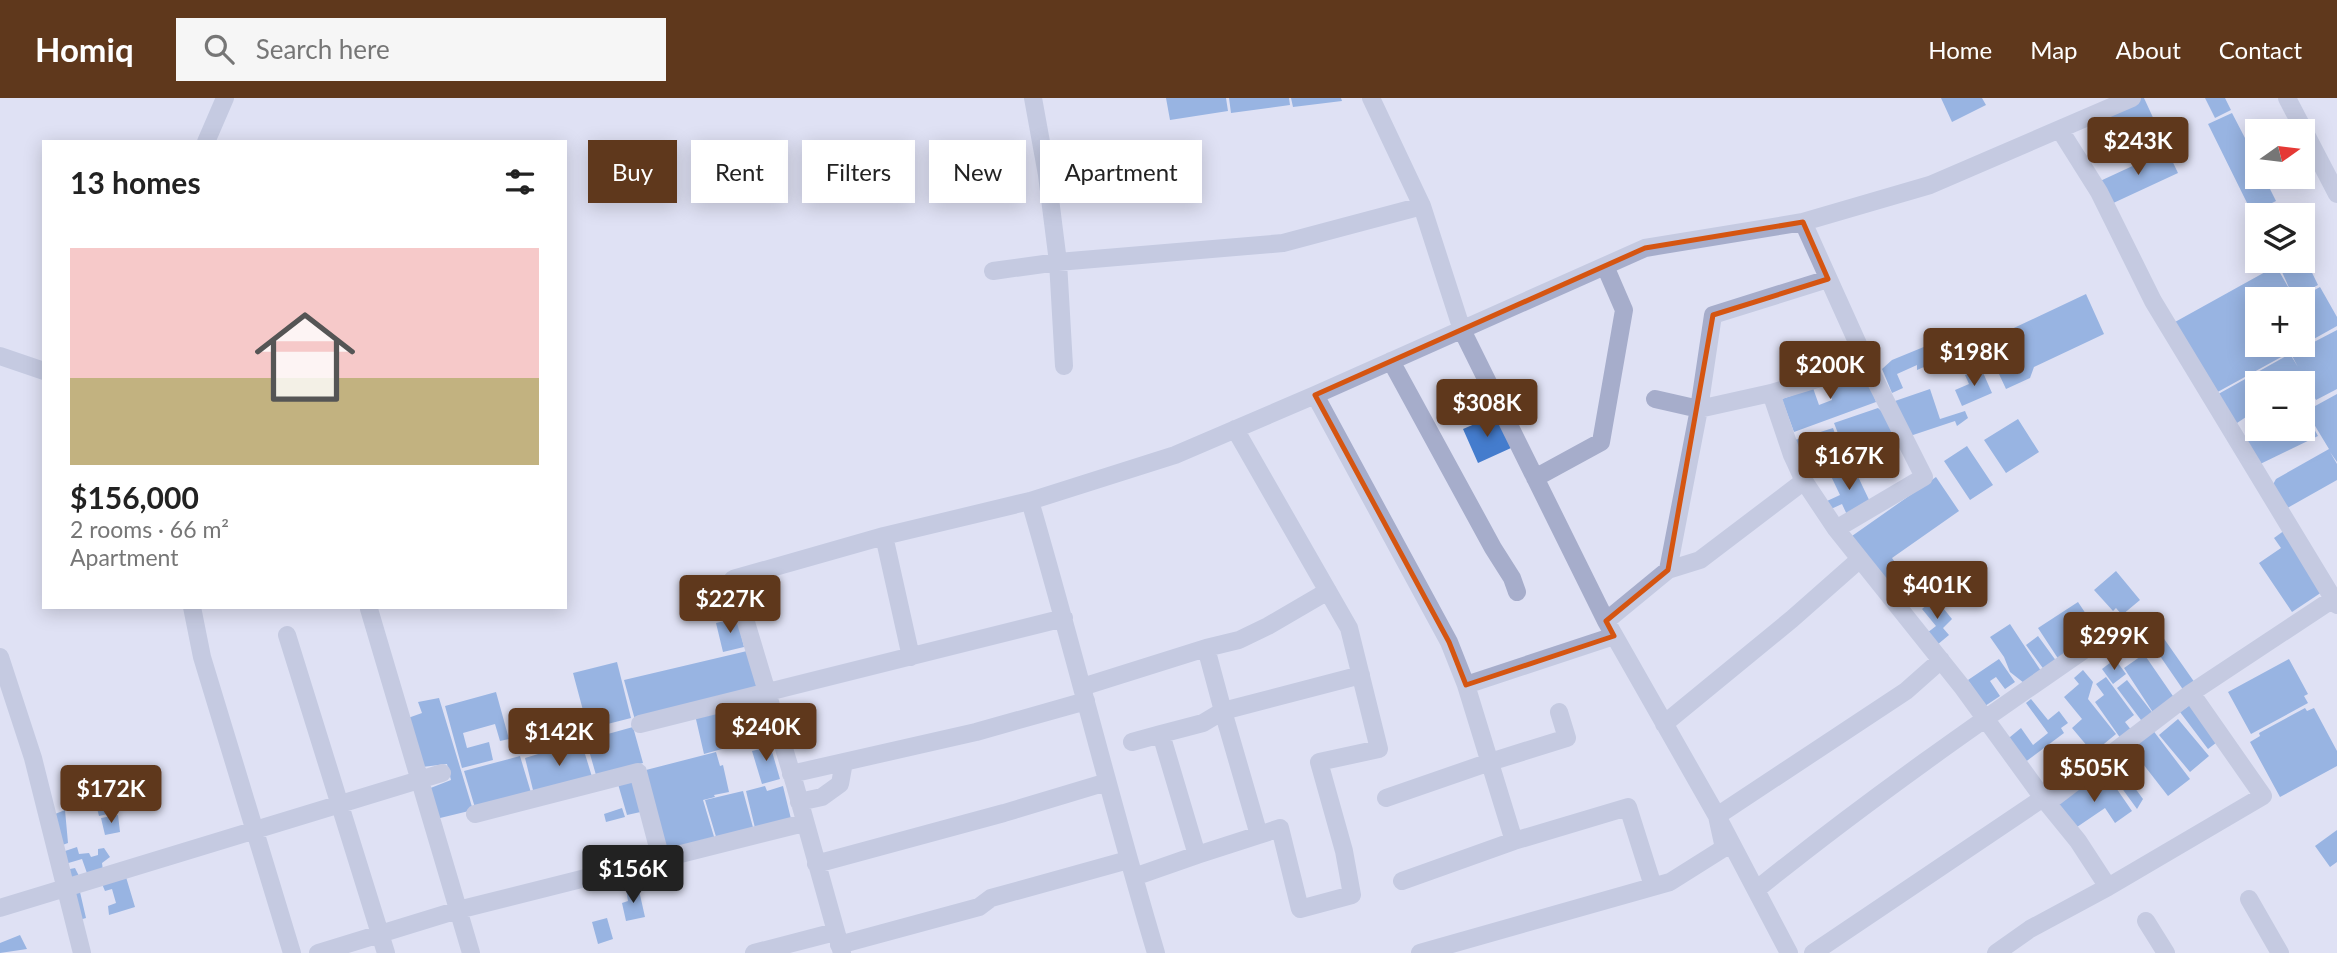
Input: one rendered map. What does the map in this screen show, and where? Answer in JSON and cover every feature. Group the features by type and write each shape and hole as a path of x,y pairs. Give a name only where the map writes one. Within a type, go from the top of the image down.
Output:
{"street":[{"path":"207,140 225,98"},
{"path":"1033,98 1047,175 1058,262 1064,366"},
{"path":"1371,98 1422,206 1462,330 1610,629 1717,816 1789,953"},
{"path":"839,943 792,774 733,579 884,536 1030,501 1175,454 1315,396 1645,248 1803,222 1930,185 2132,98"},
{"path":"2287,98 2337,194"},
{"path":"1813,953 2045,800 2191,693 2335,602 2153,301 2099,192 2060,130"},
{"path":"993,271 1058,262 1283,243 1422,206"},
{"path":"1803,222 1867,364 1924,477 1836,529"},
{"path":"1535,478 1601,442 1624,310 1605,266"},
{"path":"1668,570 1699,409 1713,315 1828,279"},
{"path":"0,356 42,370"},
{"path":"1391,361 1512,578 1517,592"},
{"path":"1655,399 1699,409 1771,393 1867,364"},
{"path":"1771,393 1792,455 1804,481 1836,529 1941,660 2078,841 2108,887"},
{"path":"1315,396 1449,642 1466,685 1514,841"},
{"path":"754,953 839,943 979,907 991,898 1197,855 1280,828 1300,909 1352,895 1344,851 1319,762 1379,749 1361,675 1349,628 1235,429"},
{"path":"1466,685 1610,629 1668,570 1700,560 1804,481"},
{"path":"1030,501 1156,953"},
{"path":"884,536 911,657"},
{"path":"1664,723 1792,619 1860,559"},
{"path":"792,774 976,732 1206,648 1239,639 1268,626 1328,591"},
{"path":"192,609 202,657 292,953"},
{"path":"369,609 471,953"},
{"path":"640,724 1064,618"},
{"path":"287,635 386,953"},
{"path":"1756,890 1830,830 1984,718 2097,641"},
{"path":"1206,648 1259,835"},
{"path":"0,657 33,758 82,953"},
{"path":"1717,816 1906,691 1941,660"},
{"path":"1132,742 1203,723 1223,712 1361,675"},
{"path":"1996,953 2030,929 2108,887 2263,796 2191,693"},
{"path":"1386,798 1567,738 1559,712"},
{"path":"1161,734 1197,855"},
{"path":"799,802 822,797 840,784 844,762"},
{"path":"475,814 638,772 661,859"},
{"path":"0,908 442,773"},
{"path":"816,864 1107,782"},
{"path":"1402,881 1514,841 1628,807 1653,886"},
{"path":"1420,953 1670,882 1724,848 1717,816"},
{"path":"318,953 458,910 804,823"},
{"path":"2249,899 2280,953"},
{"path":"2146,921 2166,953"}],"highlighted area":[{"path":"1803,222 1828,279 1713,315 1668,570 1606,621 1614,636 1466,685 1449,642 1315,395 1645,248"}],"building":[{"path":"1166,98 1226,98 1228,111 1170,120"},
{"path":"1229,98 1289,98 1290,105 1231,113"},
{"path":"1291,98 1341,98 1342,101 1293,107"},
{"path":"1941,98 1982,98 1986,105 1952,122"},
{"path":"2137,98 2144,98 2167,148 2140,161 2133,148 2123,153 2120,146 2127,143 2125,139 2151,125 2098,149 2097,147 2104,144 2092,118"},
{"path":"2205,98 2225,98 2231,110 2215,118"},
{"path":"2232,113 2245,138 2245,189 2270,189 2276,201 2247,203 2208,124"},
{"path":"2167,150 2178,173 2109,205 2098,182"},
{"path":"2263,273 2280,273 2288,287 2245,287 2245,357 2281,357 2256,371 2245,371 2245,377 2214,394 2175,322"},
{"path":"2282,273 2312,273 2318,285 2314,287 2289,287"},
{"path":"2320,287 2337,317 2337,326 2315,338 2315,290"},
{"path":"2086,294 2104,334 2034,367 2030,378 2006,389 1984,342"},
{"path":"2337,330 2337,389 2316,400 2315,371 2260,371 2285,357 2292,357 2298,367 2293,357 2315,357 2315,341"},
{"path":"1931,344 1938,361 1917,370 1917,365 1897,374 1903,388 1892,393 1882,369 1892,360"},
{"path":"1959,351 1965,366 1945,374 1938,359"},
{"path":"1981,368 1992,393 1962,406 1955,390 1969,384 1965,375"},
{"path":"1865,370 1876,402 1794,432 1782,399 1813,388 1819,405 1832,400 1826,384"},
{"path":"2245,379 2245,418 2237,423 2213,397"},
{"path":"1930,389 1940,419 1965,411 1968,418 1957,426 1955,421 1907,437 1895,401"},
{"path":"2337,394 2337,462 2330,452 2337,464 2337,480 2282,511 2270,490 2276,479 2329,449 2315,426 2315,406"},
{"path":"1878,408 1902,429 1849,451 1848,436 1839,436 1834,423"},
{"path":"1491,417 1499,420 1511,448 1478,463 1463,429"},
{"path":"2018,419 2039,452 2006,473 1984,440"},
{"path":"1833,428 1839,445 1800,458 1795,440"},
{"path":"2247,441 2308,441 2254,467 2242,444"},
{"path":"1967,446 1993,485 1970,500 1944,461"},
{"path":"1852,464 1871,504 1849,519 1842,504 1831,509 1827,501 1840,495 1830,474"},
{"path":"1936,477 1959,511 1892,558 1918,595 1908,602 1896,599 1852,536"},
{"path":"2285,530 2325,590 2292,612 2259,563 2281,548 2274,538"},
{"path":"2116,571 2140,600 2122,615 2116,608 2113,611 2094,590"},
{"path":"1935,598 1952,619 1943,628 1949,635 1937,645 1927,633 1936,626 1922,609"},
{"path":"2078,602 2100,635 2075,652 2067,641 2072,651 2059,660 2038,628"},
{"path":"737,618 744,647 723,652 716,623"},
{"path":"2010,624 2041,671 2024,683 2010,672 2004,657 1990,637"},
{"path":"2160,633 2195,683 2184,691 2149,640"},
{"path":"2038,636 2057,662 2045,671 2026,645"},
{"path":"747,651 757,688 635,720 624,680"},
{"path":"2144,654 2175,699 2154,714 2124,668"},
{"path":"1999,659 2015,682 2005,689 1996,677 1990,681 2000,696 1985,706 1968,680"},
{"path":"2115,659 2126,674 2113,684 2102,669"},
{"path":"2289,659 2308,694 2304,696 2308,703 2251,734 2228,692"},
{"path":"617,662 631,718 588,729 573,673"},
{"path":"2083,670 2093,682 2088,699 2116,734 2093,753 2072,728 2082,719 2064,697 2079,684 2074,678"},
{"path":"2106,677 2134,715 2125,722 2132,731 2121,739 2095,702 2104,695 2096,684"},
{"path":"2127,680 2155,716 2144,724 2117,688"},
{"path":"496,692 509,739 500,741 495,724 463,733 467,748 489,742 493,760 462,768 445,706"},
{"path":"439,698 473,810 436,819 428,789 451,780 447,764 422,767 408,718 422,713 418,702"},
{"path":"2031,699 2048,720 2059,711 2068,723 2061,728 2064,733 2024,763 2004,736 2010,737 2021,728 2033,745 2048,733 2026,703"},
{"path":"2193,703 2221,739 2208,749 2180,712"},
{"path":"735,704 738,713 760,707 768,736 704,754 695,715"},
{"path":"2305,708 2307,711 2314,708 2337,751 2337,766 2280,797 2250,742 2260,736 2259,733"},
{"path":"2178,719 2209,756 2190,772 2159,735"},
{"path":"633,727 643,763 596,775 586,740"},
{"path":"2152,729 2190,779 2168,796 2129,746"},
{"path":"768,738 780,779 762,784 752,751 760,749 759,741"},
{"path":"581,741 593,780 534,794 525,758"},
{"path":"716,752 720,766 723,765 729,792 703,800 715,840 667,852 646,770"},
{"path":"520,756 532,796 476,811 464,771"},
{"path":"2115,761 2143,799 2137,809 2113,776 2096,789 2087,782"},
{"path":"636,779 645,811 627,815 618,784"},
{"path":"2112,782 2132,811 2115,823 2105,808 2077,827 2056,805 2085,785 2095,793"},
{"path":"765,786 767,791 783,786 792,823 756,832 746,791"},
{"path":"743,791 754,831 717,840 705,800"},
{"path":"113,795 116,812 99,816 95,800"},
{"path":"622,808 625,817 606,822 604,814"},
{"path":"65,810 68,843 57,847 50,816"},
{"path":"118,815 120,832 105,835 101,818"},
{"path":"2337,830 2337,862 2330,867 2315,846"},
{"path":"77,847 79,854 89,853 91,857 98,855 98,849 104,848 110,857 102,863 103,871 88,876 82,859 65,864 62,852"},
{"path":"75,868 81,880 68,883 65,870"},
{"path":"126,877 135,907 109,915 108,906 116,903 112,889 105,891 102,884"},
{"path":"638,886 645,917 626,921 622,903 628,901 626,889"},
{"path":"80,892 86,918 79,920 72,894"},
{"path":"607,918 613,939 598,944 592,922"},
{"path":"20,935 27,949 0,953 0,943"}]}
